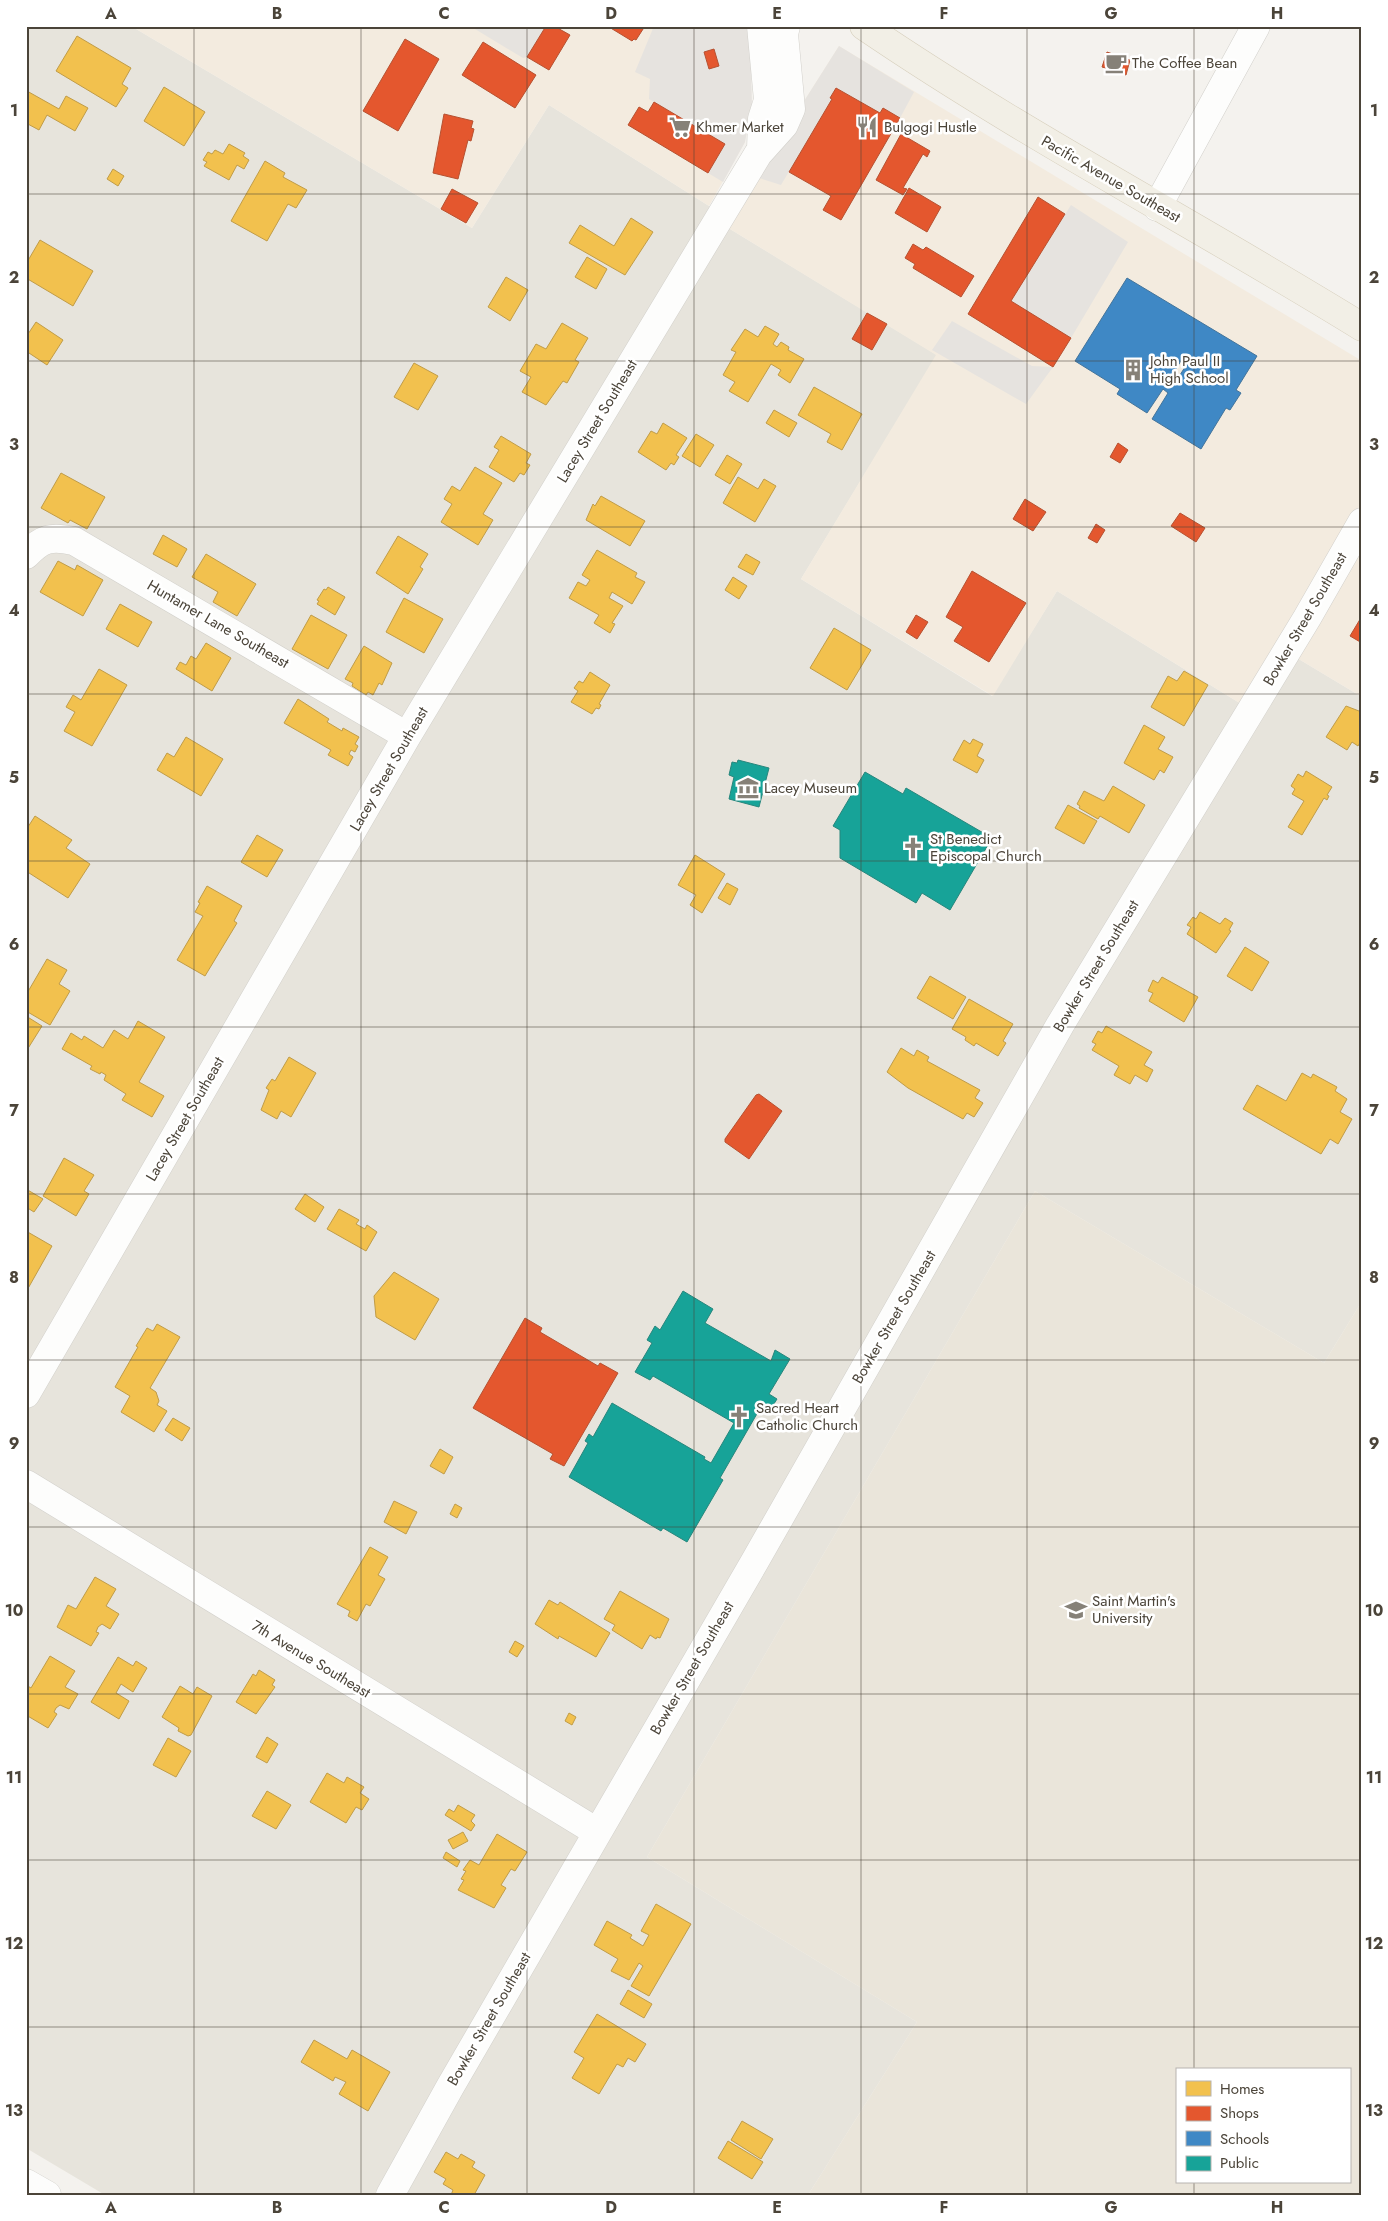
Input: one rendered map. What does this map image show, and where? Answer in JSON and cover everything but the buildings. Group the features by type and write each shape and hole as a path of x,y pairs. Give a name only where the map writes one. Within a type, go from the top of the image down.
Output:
{"main road":[{"name":"Pacific Avenue Southeast","path":"864,26 934,73 1362,327"}],"street":[{"name":"Lacey Street Southeast","path":"761,26 768,100 762,119 761,149"},
{"name":"Lacey Street Southeast","path":"26,1394 408,736 761,149 784,126 791,109 785,54 784,34 786,26"},
{"path":"1158,207 1256,26"},
{"name":"Bowker Street Southeast","path":"390,2195 597,1832 755,1561 1060,1025 1308,618 1362,522"},
{"name":"Huntamer Lane Southeast","path":"26,555 38,543 57,537 74,540 408,736"},
{"name":"7th Avenue Southeast","path":"26,1484 597,1832"},
{"path":"26,2183 47,2195"}],"shaded area":[{"path":"26,26 131,26 472,228 549,105 709,206 725,226 937,355 801,579 992,696 1057,591 1251,710 1287,652 1362,697 1362,1301 1324,1363 1035,1191 647,1857 917,2022 808,2195 105,2195 26,2148"},
{"path":"131,26 746,26 745,142 709,206 549,105 472,228"},
{"path":"470,26 546,26 527,57 523,58"},
{"path":"654,26 746,26 750,35 752,105 745,142 723,182 708,173 725,144 649,99 650,79 635,72"},
{"path":"839,46 1362,361 1362,697 1287,652 1251,710 1057,591 993,696 801,579 936,355 725,226"},
{"path":"839,46 914,92 900,118 883,108 880,113 836,88 830,98 832,99 781,185 756,177"},
{"path":"1071,205 1128,242 1071,338 1011,301"},
{"path":"952,321 1032,366 1053,367 1026,404 932,350"},
{"name":"Saint Martin's University","path":"1035,1191 1324,1363 1362,1301 1362,2195 808,2195 917,2022 647,1857"}],"place":[{"name":"The Coffee Bean","path":"1116,63"},
{"name":"Khmer Market","path":"680,127"},
{"name":"Bulgogi Hustle","path":"867,127"},
{"name":"John Paul II High School","path":"1133,370"},
{"name":"Lacey Museum","path":"748,788"},
{"name":"St Benedict Episcopal Church","path":"913,848"},
{"name":"Sacred Heart Catholic Church","path":"739,1417"},
{"name":"Saint Martin's University","path":"1076,1610"}]}
